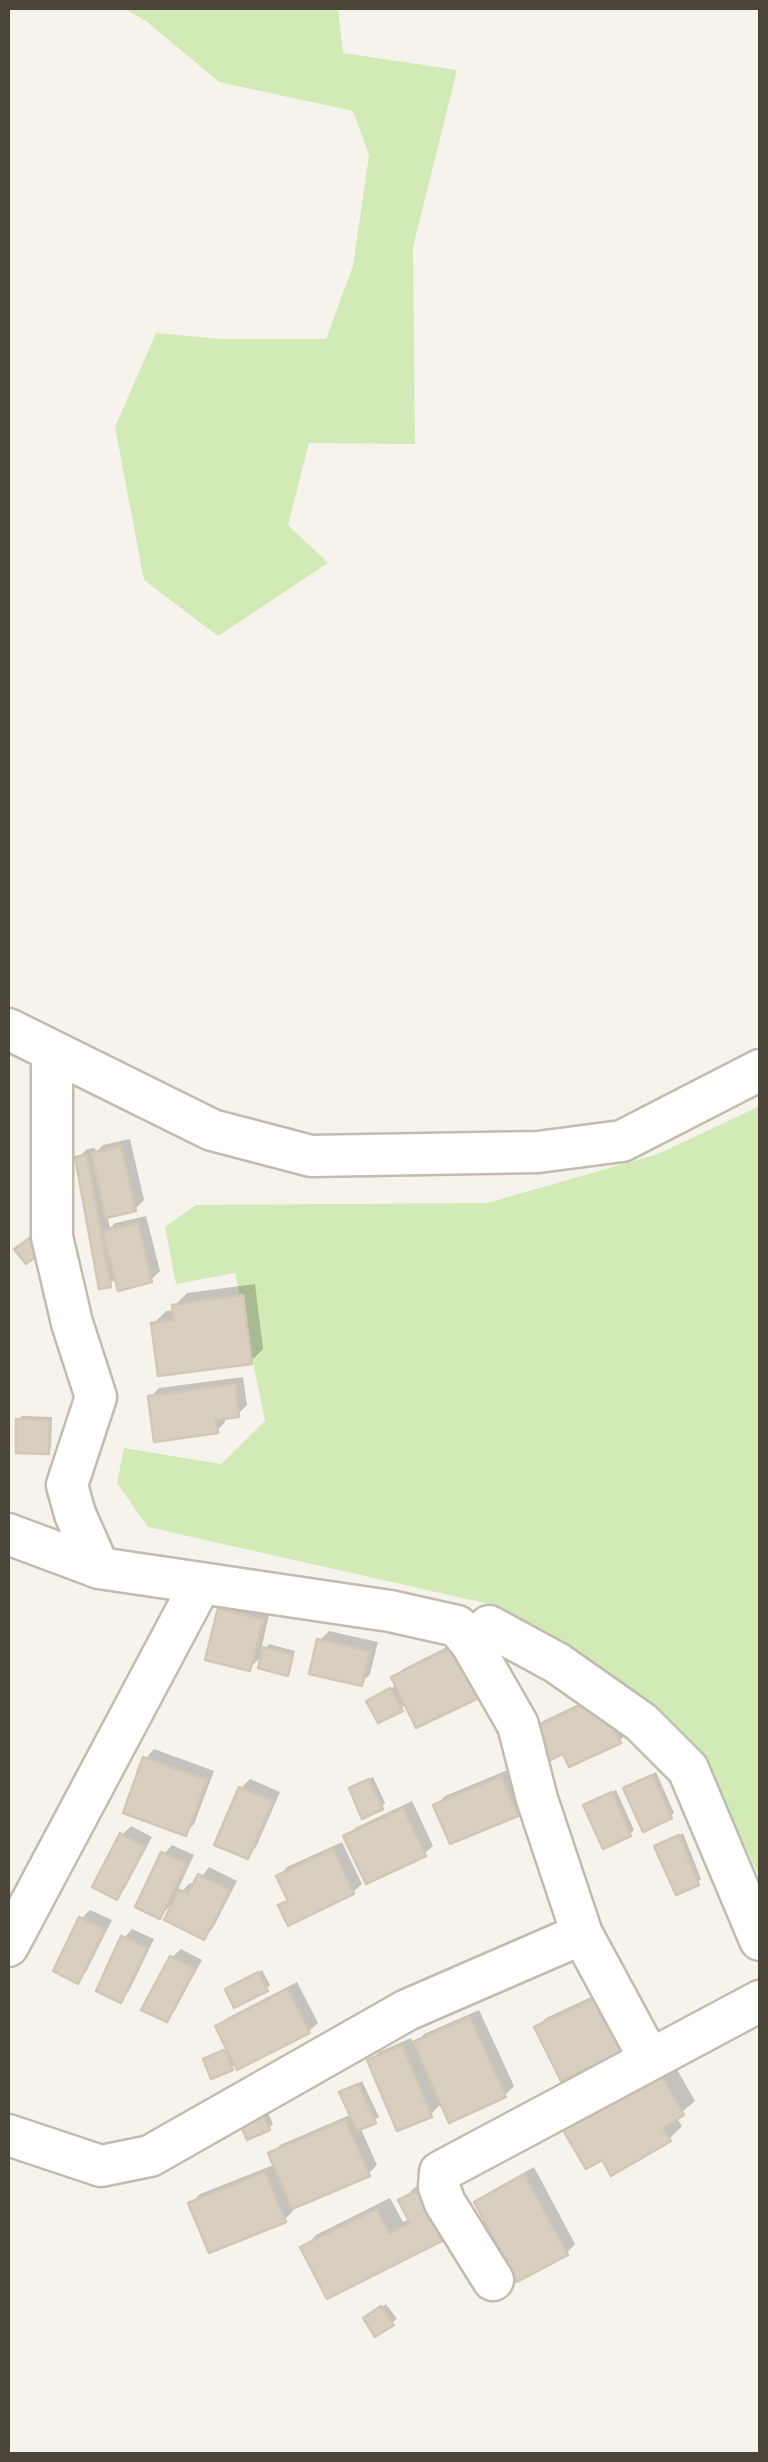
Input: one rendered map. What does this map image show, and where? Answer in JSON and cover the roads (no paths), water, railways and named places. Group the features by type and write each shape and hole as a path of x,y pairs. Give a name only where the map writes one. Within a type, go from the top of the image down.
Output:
{"street":[{"path":"8,1029 212,1130 311,1156 538,1152 622,1141 760,1070"},
{"path":"52,1050 52,1237 72,1323 96,1396 68,1485 75,1514 99,1568"},
{"path":"8,1534 99,1568 390,1611 458,1626 518,1725 537,1799 582,1934 649,2058"},
{"path":"8,1946 201,1583"},
{"path":"471,1643 490,1626 557,1663 641,1722 688,1770 760,1940"},
{"path":"8,2135 100,2166 150,2156 407,2010 582,1934"},
{"path":"492,2280 445,2203 439,2186 440,2172 760,2000"}]}
